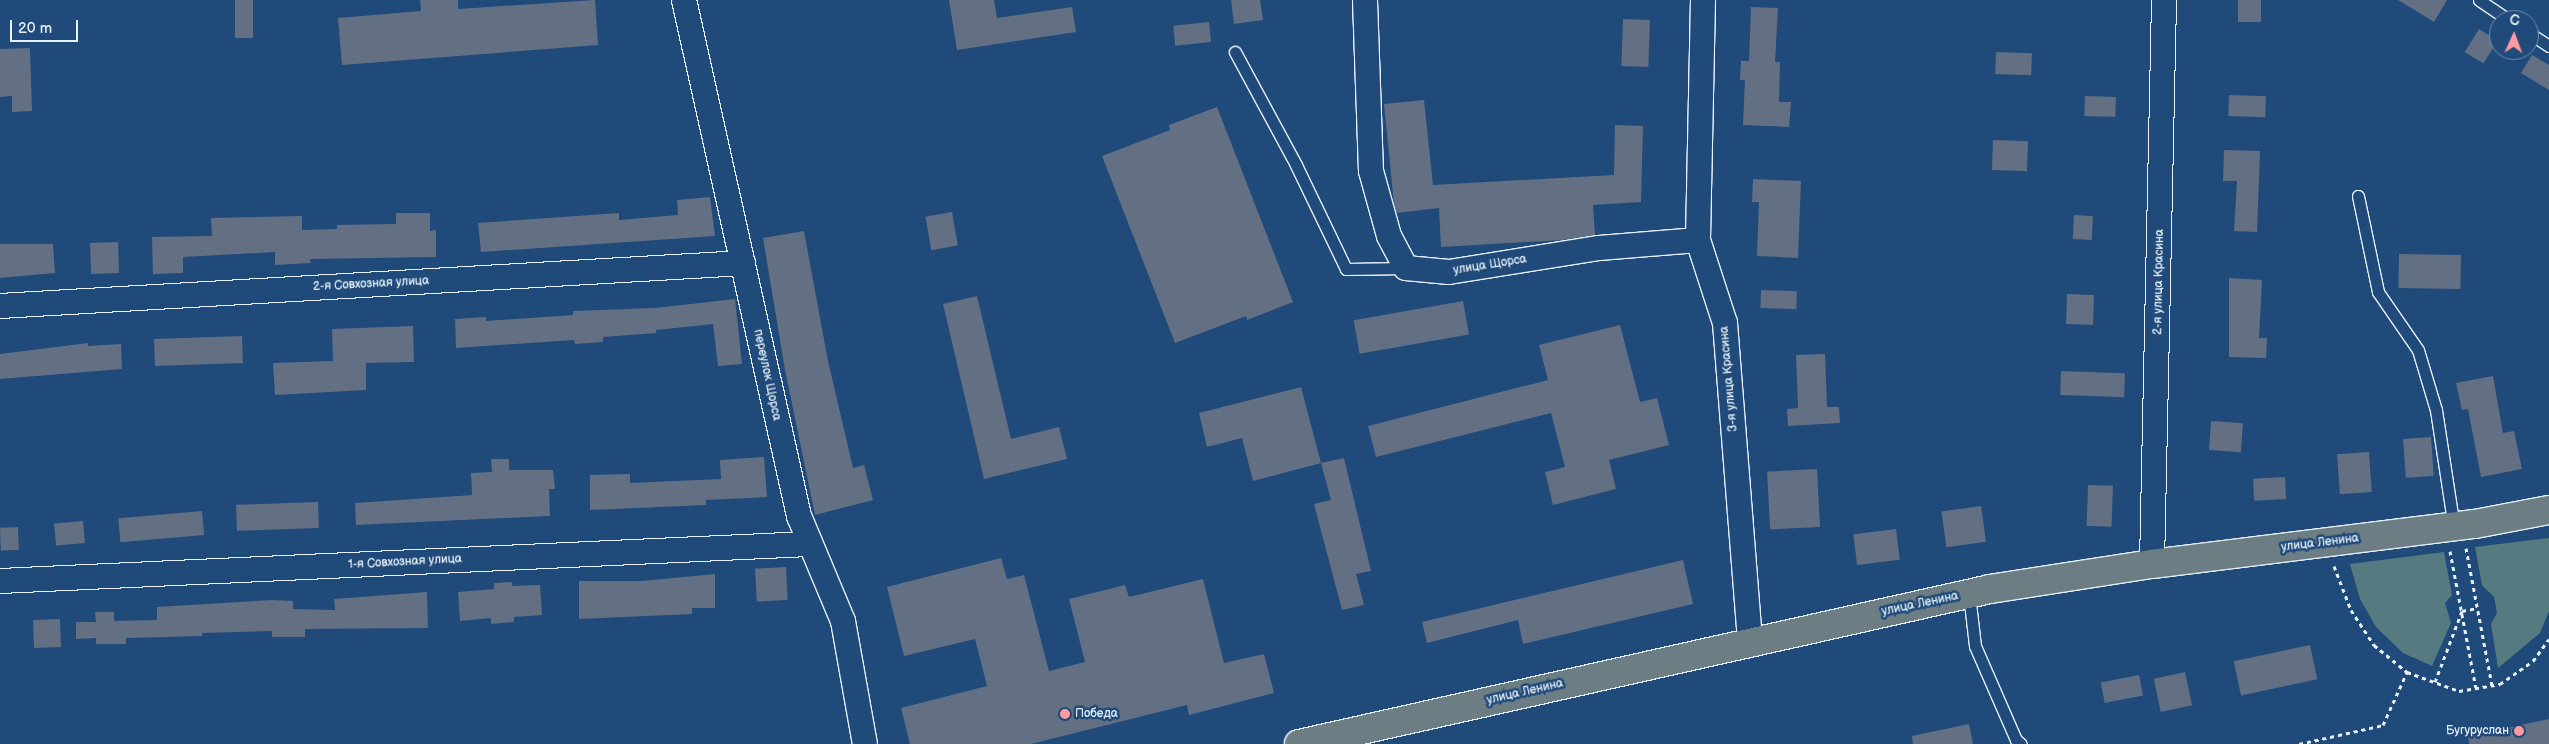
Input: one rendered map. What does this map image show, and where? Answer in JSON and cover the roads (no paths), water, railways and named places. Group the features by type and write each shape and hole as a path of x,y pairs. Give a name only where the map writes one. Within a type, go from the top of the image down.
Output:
{"main road":[{"name":"улица Ленина","path":"1299,744 1750,641 1969,594 2152,564 2528,517 2549,510"}],"street":[{"name":"переулок Щорса","path":"684,0 799,516 843,621 865,744"},
{"path":"1365,0 1371,171 1389,236 1406,268"},
{"name":"3-я улица Красина","path":"1703,0 1698,240 1725,323 1750,641"},
{"name":"2-я улица Красина","path":"2152,564 2164,0"},
{"name":"улица Щорса","path":"1406,268 1449,272 1599,248 1698,240"},
{"name":"2-я Совхозная улица","path":"0,306 743,263"},
{"name":"1-я Совхозная улица","path":"0,581 810,544"}],"lane":[{"path":"2478,0 2494,10"},
{"path":"1235,52 1296,165 1346,269 1406,268"},
{"path":"2358,196 2378,292 2418,350 2436,410 2454,527"},
{"path":"1969,594 1975,646 2016,740 2021,744"}],"place":[{"name":"Победа","path":"1065,714"},
{"name":"Бугуруслан","path":"2519,731"}]}
